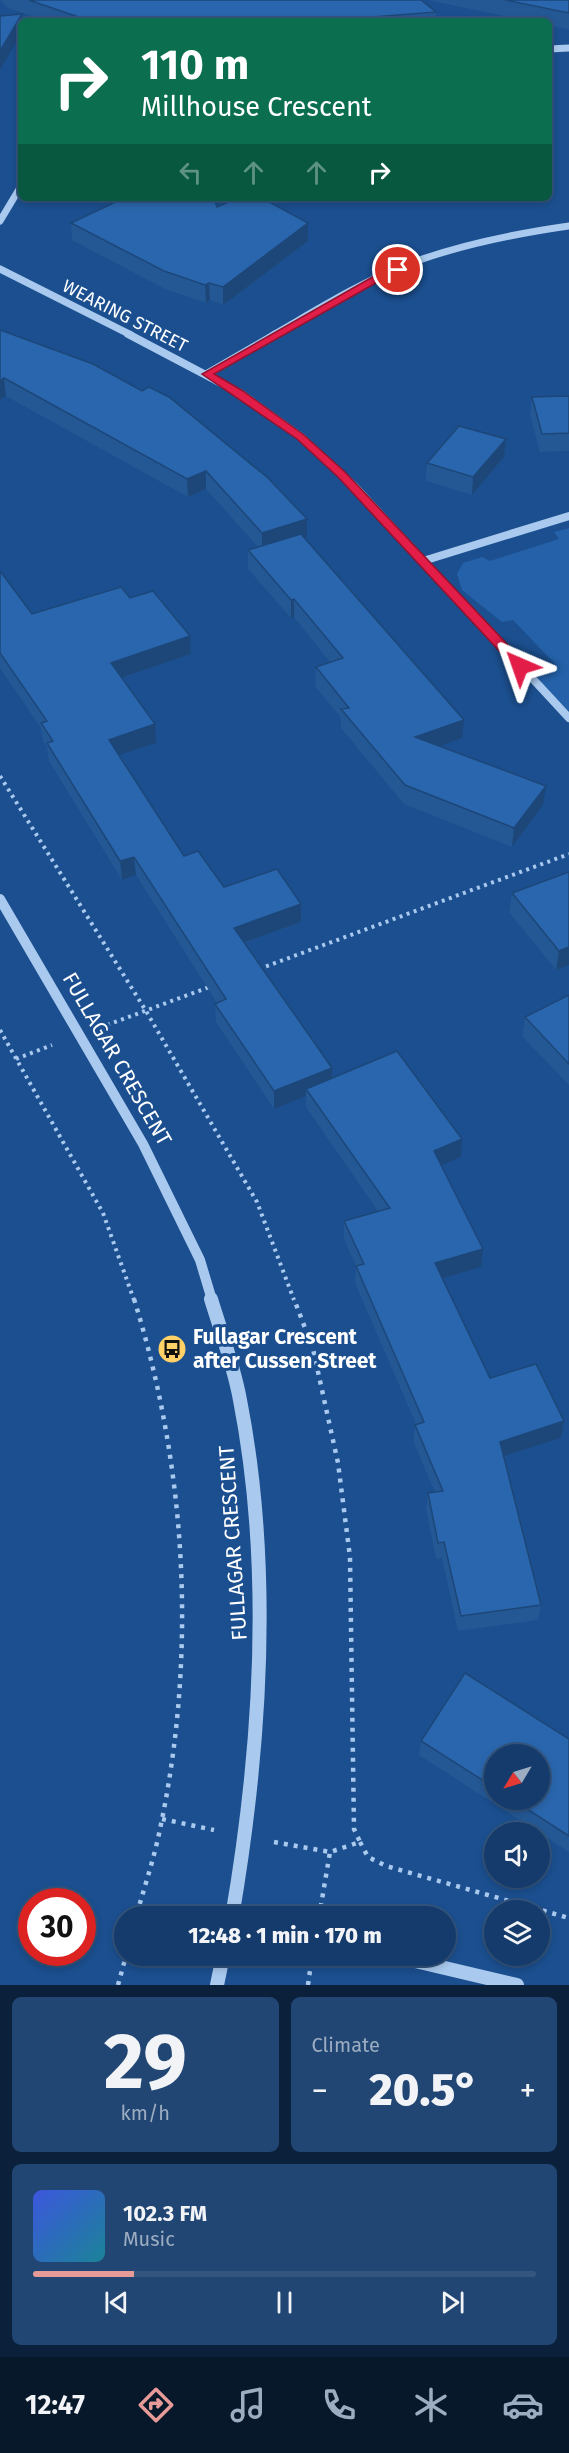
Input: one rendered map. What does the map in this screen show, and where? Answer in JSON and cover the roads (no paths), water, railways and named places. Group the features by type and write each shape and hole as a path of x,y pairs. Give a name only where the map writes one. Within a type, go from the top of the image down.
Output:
{"street":[{"path":"552,49 569,48"},
{"path":"0,221 18,191"},
{"path":"207,374 380,277 463,246 524,232 569,226"},
{"name":"WEARING STREET","path":"0,269 207,374 240,393 301,437 355,487 569,718"},
{"path":"423,561 569,516"},
{"name":"FULLAGAR CRESCENT","path":"0,899 142,1144 200,1260 240,1397 253,1474 261,1649 243,1852 234,1906"},
{"path":"217,1985 221,1966"},
{"path":"437,1966 518,1985"}],"place":[{"name":"Fullagar Crescent after Cussen Street","path":"172,1349"}]}
